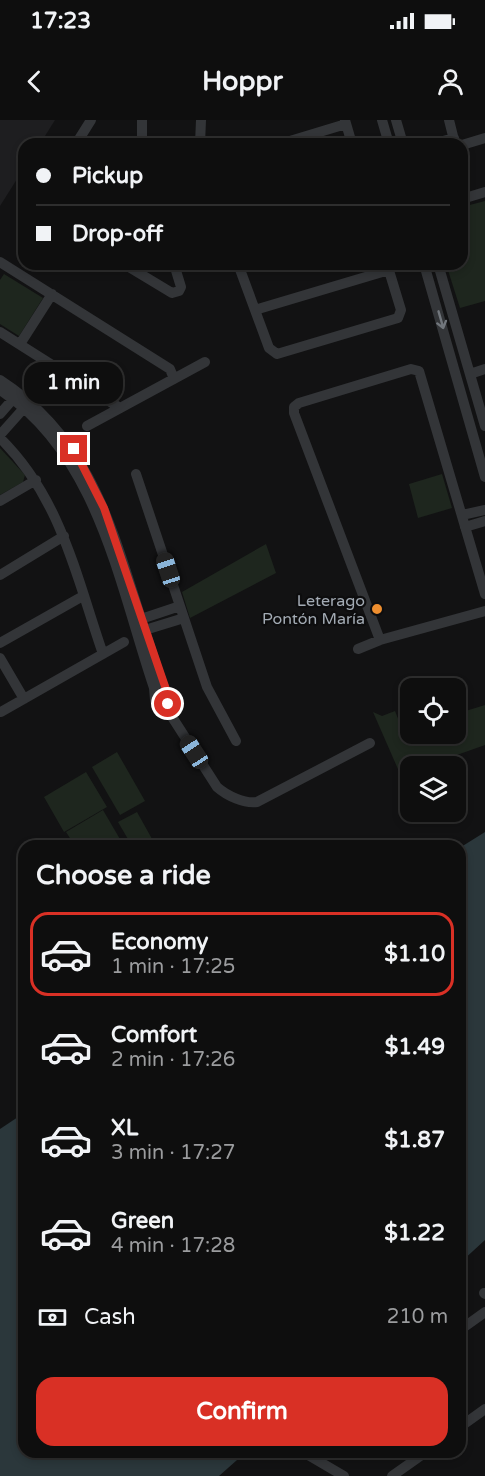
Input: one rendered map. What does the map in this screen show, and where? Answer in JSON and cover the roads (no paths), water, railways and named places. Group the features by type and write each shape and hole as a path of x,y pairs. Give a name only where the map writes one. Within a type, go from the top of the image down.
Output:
{"street":[{"path":"80,138 91,120"},
{"path":"142,120 142,138"},
{"path":"200,138 201,120"},
{"path":"382,120 387,138"},
{"path":"396,120 401,138"},
{"path":"448,120 455,138"},
{"path":"298,138 346,122 350,138"},
{"path":"468,140 485,138"},
{"path":"468,197 485,192"},
{"path":"1,264 170,369 174,379"},
{"path":"134,270 172,293 179,291 182,287 176,270"},
{"path":"240,270 269,348 274,353 398,318 401,310 389,270"},
{"path":"255,310 379,270"},
{"path":"426,270 485,477"},
{"path":"440,270 485,426"},
{"path":"20,344 52,294"},
{"path":"0,332 120,408"},
{"path":"87,426 205,362"},
{"path":"380,640 376,636 294,413 294,407 310,399 417,369 485,594"},
{"path":"470,374 485,369"},
{"path":"0,380 25,403 67,456 91,499 140,626 163,701 217,788 250,803 257,802 370,743"},
{"path":"0,390 13,399 25,403"},
{"path":"0,414 13,399"},
{"path":"25,403 0,437 36,480 52,506 103,654"},
{"path":"136,474 207,687 236,741"},
{"path":"0,501 36,480"},
{"path":"462,515 485,510"},
{"path":"465,527 485,521"},
{"path":"0,574 64,536"},
{"path":"0,644 83,596"},
{"path":"140,626 180,606"},
{"path":"358,649 380,640 485,611"},
{"path":"140,626 184,618"},
{"path":"1,712 124,642"},
{"path":"0,658 24,699"},
{"path":"466,1326 485,1312"},
{"path":"466,1423 485,1409"},
{"path":"313,1458 344,1476"},
{"path":"392,1476 418,1458"}],"place":[{"name":"Leterago Pontón María","path":"377,609"}]}
